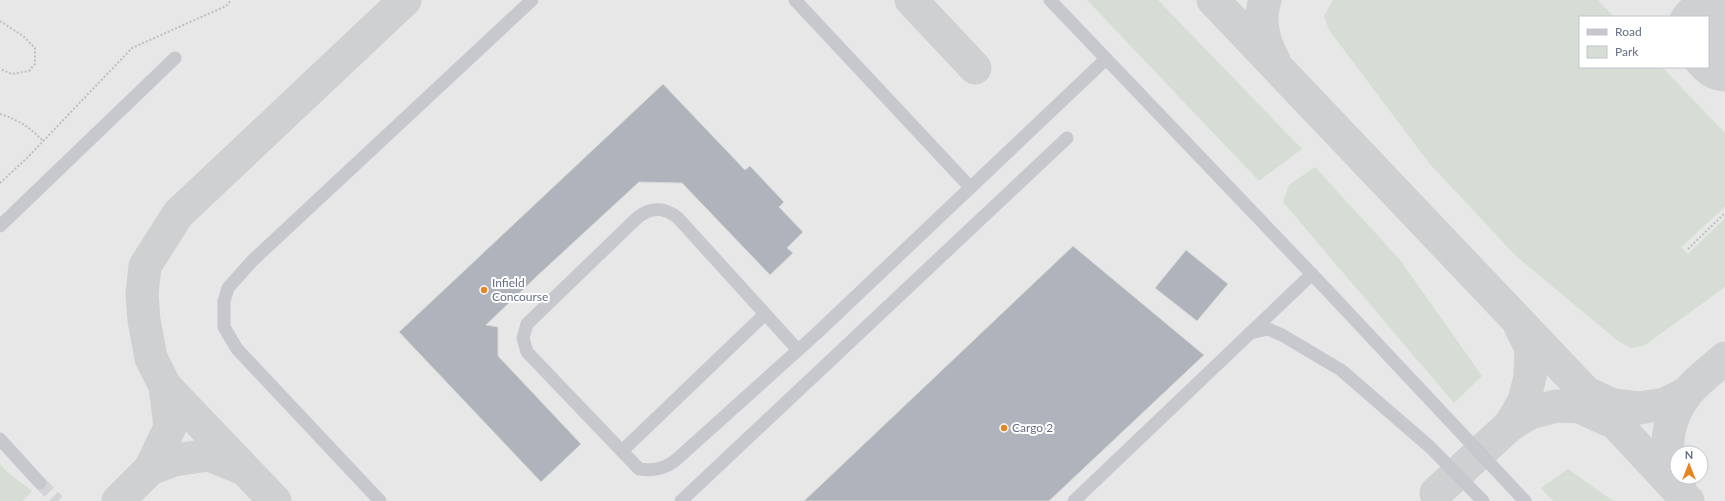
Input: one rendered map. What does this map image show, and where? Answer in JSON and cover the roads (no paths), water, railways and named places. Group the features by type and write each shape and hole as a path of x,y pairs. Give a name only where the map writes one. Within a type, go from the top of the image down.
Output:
{"street":[{"path":"380,501 237,349 224,327 224,301 228,288 252,262 532,0"},
{"path":"795,0 970,187"},
{"path":"1050,0 1312,274 1524,501"},
{"path":"0,226 175,58"},
{"path":"798,350 671,212 663,209 654,209 645,212 638,217 527,324 523,338 527,352 639,468 649,470 669,466 798,350 1106,59"},
{"path":"681,501 1067,138"},
{"path":"1074,501 1312,274"},
{"path":"622,451 765,314"},
{"path":"1250,333 1268,329 1282,335 1341,370 1430,447 1483,501"},
{"path":"0,439 40,482"}],"tunnel":[{"path":"40,483 58,501"}],"place":[{"name":"Infield Concourse","path":"484,290"},
{"name":"Cargo 2","path":"1004,428"}]}
